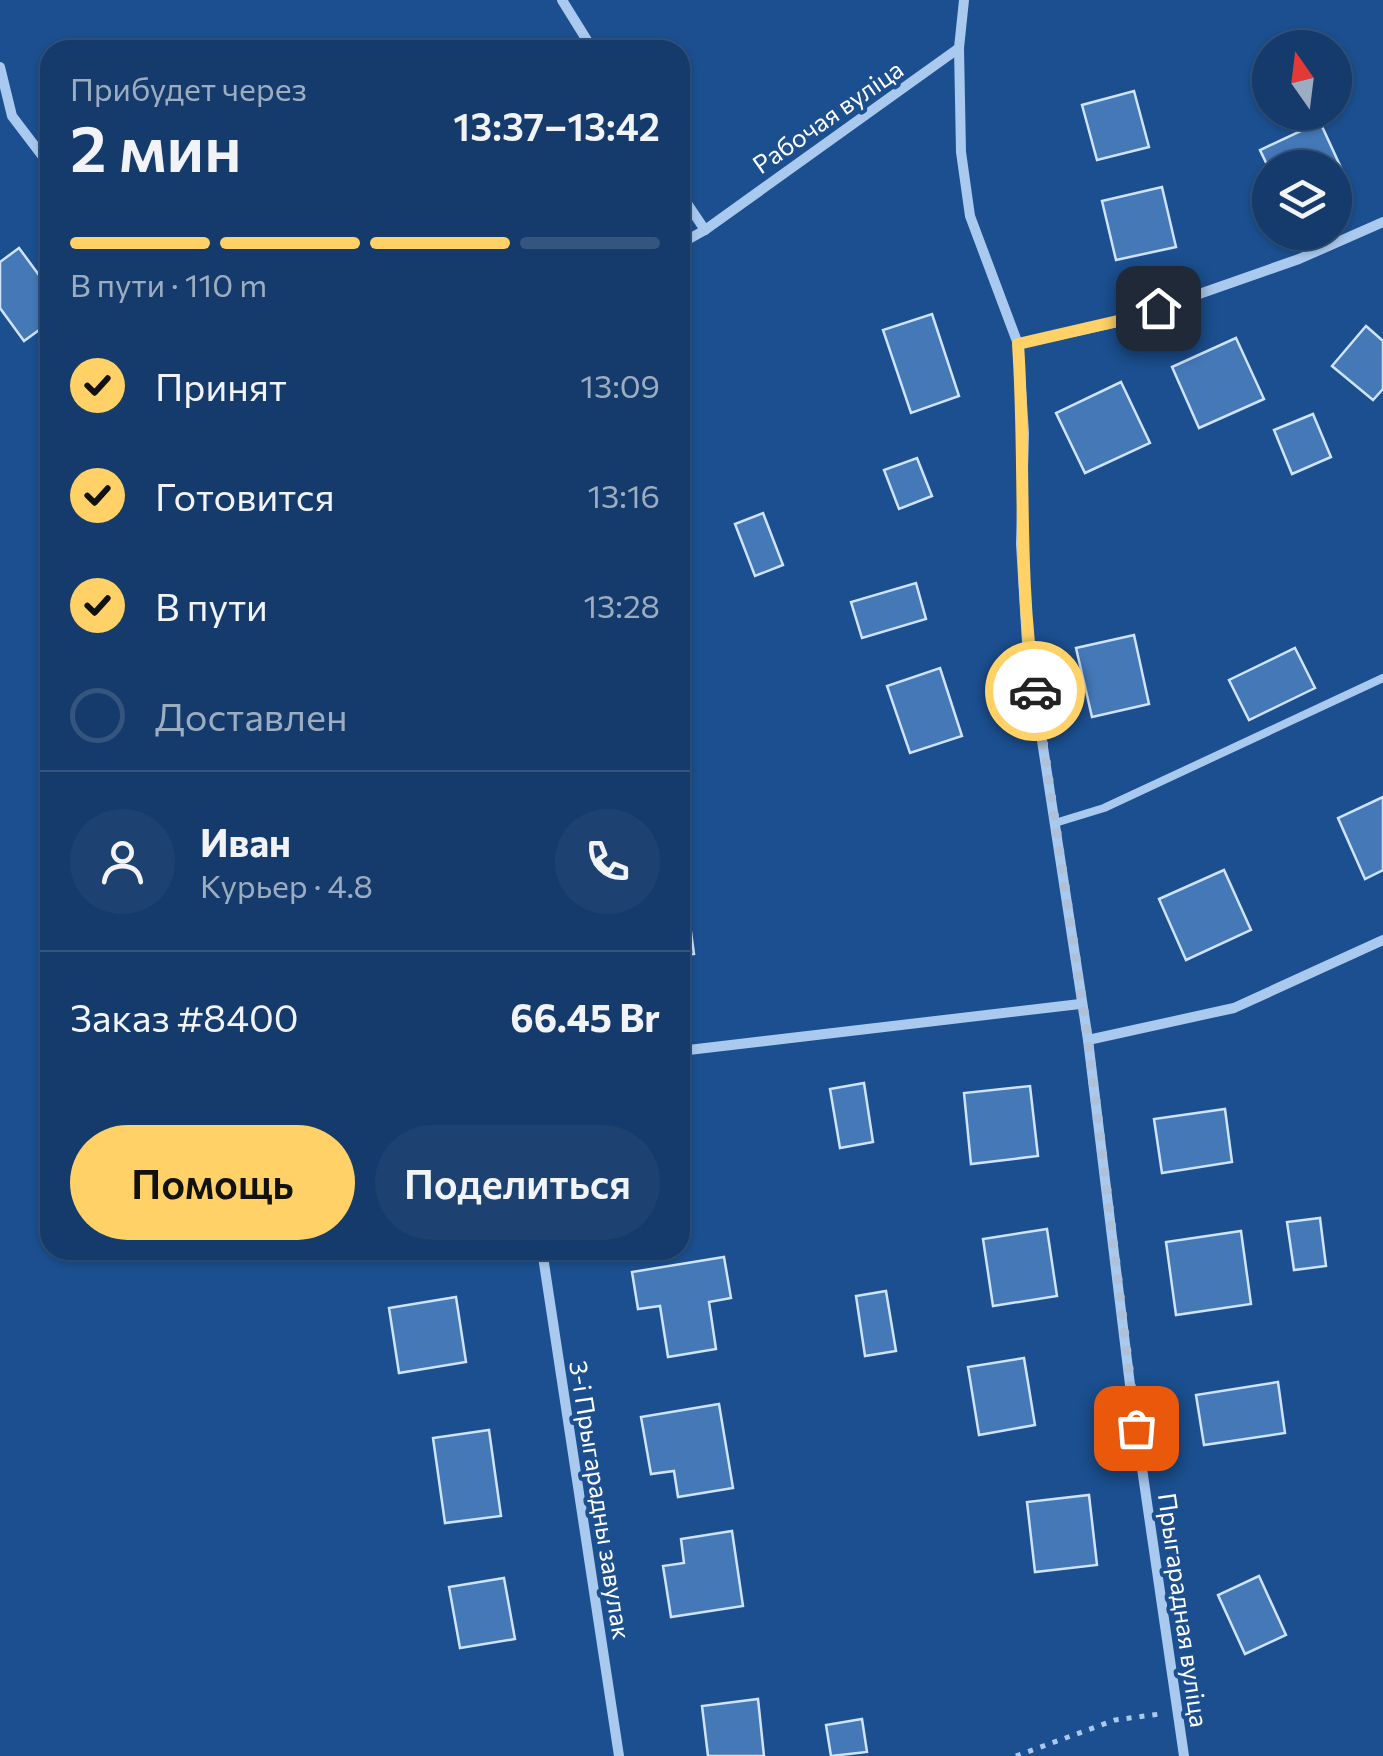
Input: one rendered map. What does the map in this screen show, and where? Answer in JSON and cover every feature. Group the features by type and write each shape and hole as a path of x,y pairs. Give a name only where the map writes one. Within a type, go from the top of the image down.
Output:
{"street":[{"path":"562,0 587,40"},
{"path":"959,48 964,0"},
{"name":"Рабочая вуліца","path":"690,238 959,48"},
{"name":"Прыгарадная вуліца","path":"959,48 961,152 970,216 1018,344 1024,433 1021,544 1027,642 1088,1040 1130,1393 1184,1756"},
{"path":"0,67 12,116 40,153"},
{"path":"690,207 705,230"},
{"path":"1018,344 1122,320 1298,259 1383,222"},
{"path":"1088,1040 1234,1008 1383,940"},
{"path":"690,1050 1080,1004"},
{"name":"3-і Прыгарадны завулак","path":"544,1260 619,1756"}],"lane":[{"path":"1055,824 1104,808 1383,678"}],"path":[{"path":"1016,1756 1115,1720 1178,1711"}],"building":[{"path":"1134,91 1149,147 1097,160 1082,105"},
{"path":"1303,130 1324,130 1333,150 1260,150"},
{"path":"1162,187 1176,247 1116,260 1102,201"},
{"path":"19,248 40,276 40,329 24,341 0,308 0,262"},
{"path":"932,314 959,396 911,413 883,330"},
{"path":"1366,326 1383,341 1383,389 1373,400 1332,366"},
{"path":"1236,338 1264,399 1199,428 1172,367"},
{"path":"1121,382 1150,443 1085,473 1056,413"},
{"path":"1313,414 1331,457 1292,474 1274,430"},
{"path":"917,458 932,496 899,509 884,470"},
{"path":"763,513 783,565 755,576 735,524"},
{"path":"916,583 926,619 862,638 851,602"},
{"path":"1134,635 1149,704 1092,717 1076,648"},
{"path":"1295,648 1315,688 1249,720 1229,680"},
{"path":"940,668 962,736 910,753 887,686"},
{"path":"1383,797 1383,870 1365,879 1338,818"},
{"path":"1224,870 1251,930 1186,960 1159,899"},
{"path":"864,1083 873,1142 840,1148 830,1089"},
{"path":"1030,1086 1038,1156 971,1164 964,1093"},
{"path":"1225,1109 1232,1162 1162,1173 1154,1119"},
{"path":"1320,1218 1326,1266 1294,1270 1287,1222"},
{"path":"1047,1229 1057,1296 993,1306 983,1239"},
{"path":"1241,1231 1251,1304 1176,1315 1166,1242"},
{"path":"724,1257 731,1298 709,1302 716,1349 668,1357 660,1306 638,1309 632,1272"},
{"path":"886,1291 896,1351 865,1356 856,1296"},
{"path":"456,1297 466,1362 399,1373 389,1308"},
{"path":"1024,1358 1035,1425 979,1435 968,1367"},
{"path":"1278,1382 1285,1433 1204,1445 1196,1395"},
{"path":"719,1404 733,1488 678,1497 674,1471 651,1474 641,1417"},
{"path":"489,1430 501,1516 445,1523 433,1438"},
{"path":"1089,1495 1097,1565 1035,1572 1027,1502"},
{"path":"732,1531 743,1606 671,1617 663,1566 684,1563 681,1539"},
{"path":"1259,1576 1286,1635 1245,1654 1218,1595"},
{"path":"504,1578 515,1639 460,1648 449,1587"},
{"path":"758,1699 764,1756 708,1756 702,1706"},
{"path":"862,1719 867,1752 831,1756 826,1725"}],"way so far":[{"path":"1035,691 1088,1040 1136,1428"}],"route":[{"path":"1035,691 1027,642 1021,544 1024,433 1018,344 1158,308"}]}
